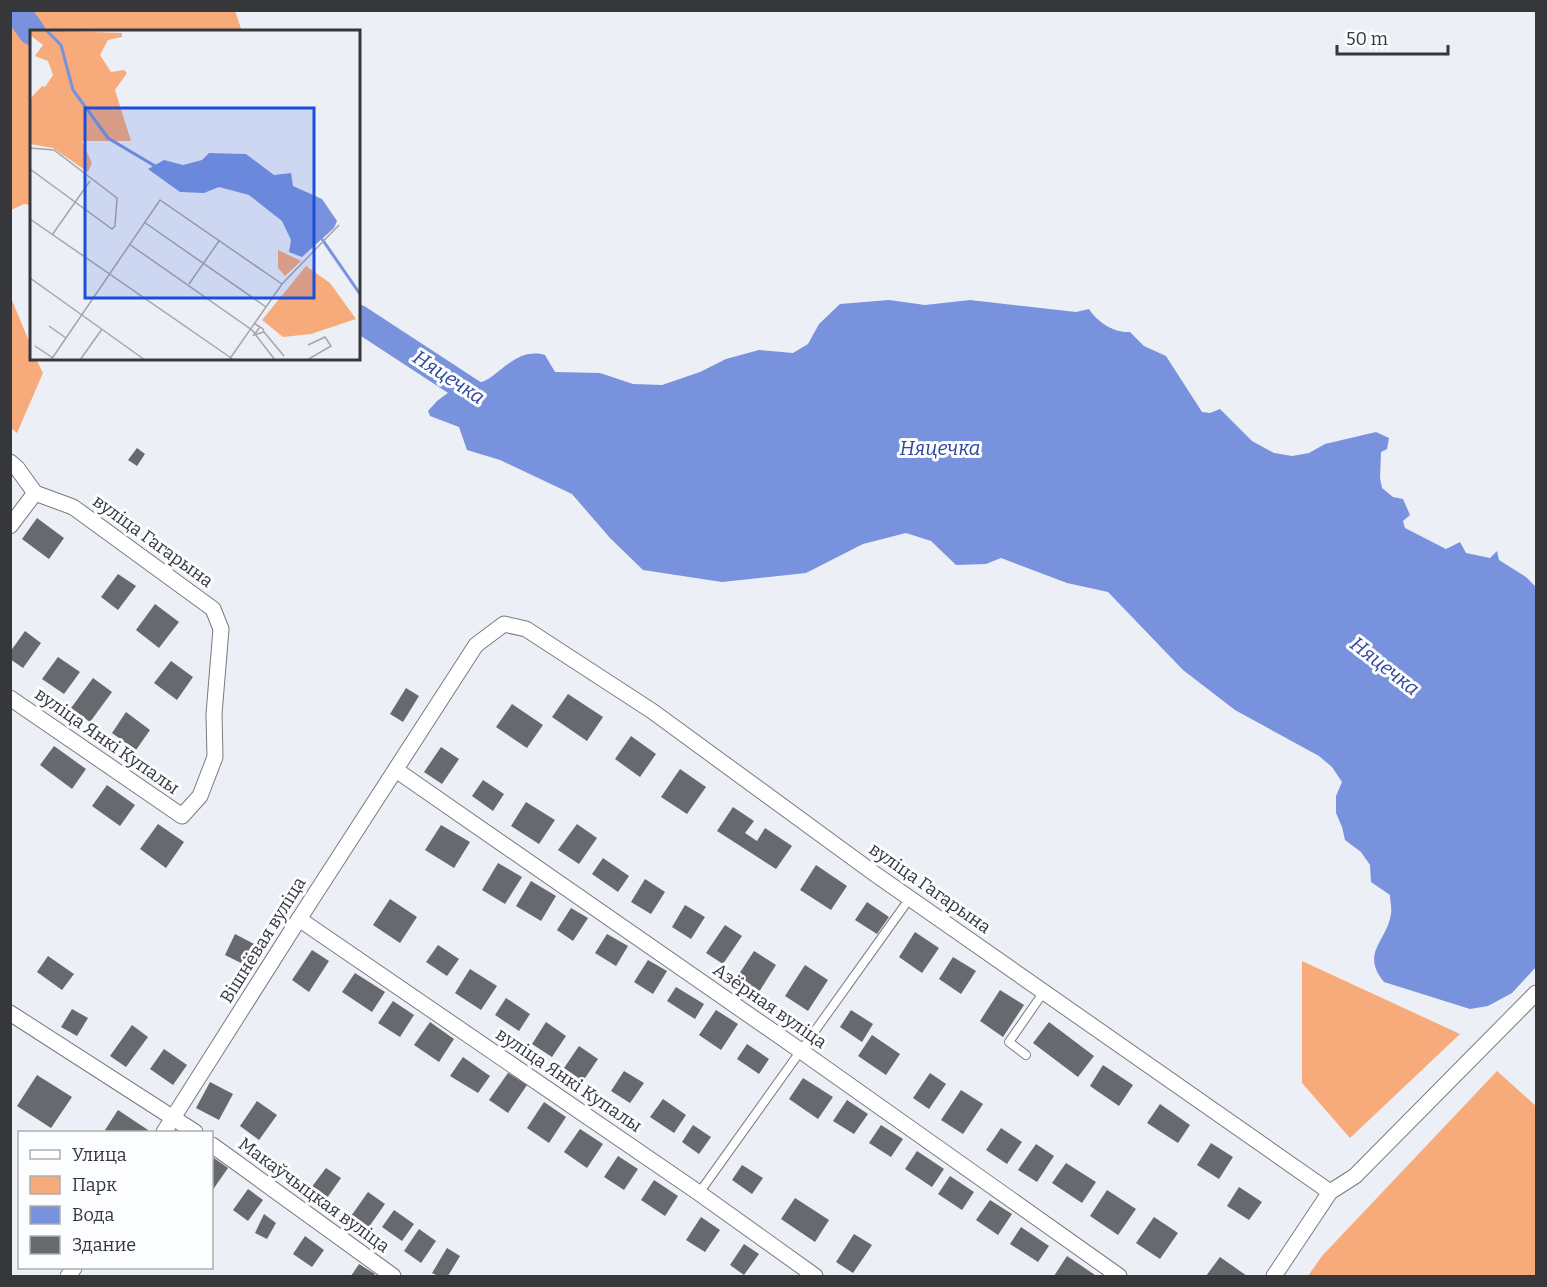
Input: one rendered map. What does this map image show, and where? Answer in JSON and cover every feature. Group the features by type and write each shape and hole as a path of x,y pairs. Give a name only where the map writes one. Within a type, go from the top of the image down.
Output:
{"street":[{"path":"10,462 35,493 10,526"},
{"name":"вуліца Гагарына","path":"35,493 73,507 213,609 221,629 214,714 215,758 200,796 182,816"},
{"name":"вуліца Гагарына","path":"504,624 526,629 652,711 1043,993 1330,1192"},
{"name":"Вішнёвая вуліца","path":"165,1131 476,645 504,624"},
{"name":"вуліца Янкі Купалы","path":"10,698 182,816"},
{"name":"Азёрная вуліца","path":"396,770 1119,1276"},
{"name":"вуліца Янкі Купалы","path":"299,919 699,1193 815,1276"},
{"path":"1274,1276 1330,1192 1355,1176 1536,993"},
{"path":"10,1013 194,1131"},
{"name":"Макаўчыцкая вуліца","path":"213,1146 393,1276"}],"lane":[{"path":"699,1193 910,898"},
{"path":"1026,1055 1010,1042 1043,993"}],"green space":[{"path":"11,10 235,11 242,30 30,30 30,205 24,204 11,210"},
{"path":"11,298 30,344 30,360 36,360 43,373 17,433 10,427"},
{"path":"1302,961 1460,1034 1350,1138 1302,1083"},
{"path":"1497,1071 1536,1106 1536,1276 1308,1276 1322,1256"}],"water":[{"path":"889,300 925,305 970,300 1076,312 1089,309 1106,326 1118,331 1130,332 1144,346 1166,356 1202,412 1210,413 1220,409 1252,441 1274,453 1292,456 1309,453 1325,444 1376,432 1389,438 1387,449 1381,452 1380,478 1382,488 1393,497 1403,499 1410,515 1403,521 1405,528 1446,549 1460,542 1466,553 1490,558 1497,551 1499,560 1526,577 1536,587 1536,967 1512,993 1488,1006 1470,1009 1384,982 1374,963 1377,947 1389,923 1390,895 1371,882 1370,865 1361,852 1345,840 1336,813 1336,796 1342,782 1332,767 1319,756 1235,710 1183,670 1108,592 1067,583 1001,558 986,564 956,565 931,541 906,533 863,544 806,573 722,582 643,570 610,538 572,494 500,460 467,450 459,427 430,416 428,411 456,387 459,373 469,381 479,383 522,356 545,355 555,372 600,373 633,384 662,385 700,372 726,359 759,350 793,353 808,344 819,324 840,304"}],"building":[{"path":"137,448 145,454 137,466 128,460"},
{"path":"37,518 64,538 49,559 22,539"},
{"path":"118,574 136,586 118,610 101,597"},
{"path":"155,604 179,622 159,648 136,630"},
{"path":"25,631 41,643 23,668 10,659 10,652"},
{"path":"58,657 80,672 64,694 42,679"},
{"path":"171,661 193,677 177,700 154,683"},
{"path":"93,678 112,692 90,722 71,708"},
{"path":"406,688 419,696 403,722 390,714"},
{"path":"568,694 603,717 587,741 552,717"},
{"path":"512,704 543,725 527,748 496,727"},
{"path":"126,712 150,730 136,750 112,733"},
{"path":"631,736 656,754 640,777 615,759"},
{"path":"54,746 86,769 72,789 40,765"},
{"path":"441,747 459,759 442,784 424,772"},
{"path":"680,769 706,787 687,814 661,797"},
{"path":"483,780 504,794 493,811 472,796"},
{"path":"107,785 135,805 120,826 92,806"},
{"path":"526,802 555,820 539,844 511,826"},
{"path":"733,807 754,821 745,833 757,841 765,828 792,846 776,869 717,831"},
{"path":"158,824 184,842 166,868 140,849"},
{"path":"577,824 597,838 579,864 558,850"},
{"path":"441,825 470,842 454,868 425,850"},
{"path":"603,858 629,876 618,892 592,874"},
{"path":"498,863 522,877 505,904 482,890"},
{"path":"816,865 847,886 831,910 800,890"},
{"path":"645,879 665,892 651,914 631,902"},
{"path":"531,881 556,896 541,921 516,906"},
{"path":"390,899 417,917 400,943 373,925"},
{"path":"867,902 889,917 877,934 855,920"},
{"path":"685,905 705,917 691,939 672,927"},
{"path":"571,908 588,918 573,941 557,930"},
{"path":"725,925 742,936 723,964 706,953"},
{"path":"915,932 939,948 922,973 899,957"},
{"path":"235,934 256,945 245,965 225,955"},
{"path":"607,934 628,946 616,966 595,953"},
{"path":"438,945 459,959 447,976 426,962"},
{"path":"312,950 329,961 309,992 292,980"},
{"path":"754,951 776,965 759,992 737,977"},
{"path":"48,956 74,974 62,990 37,972"},
{"path":"953,957 976,971 961,994 939,979"},
{"path":"648,960 667,971 653,994 634,982"},
{"path":"805,965 828,980 808,1011 785,996"},
{"path":"470,969 497,986 481,1010 455,993"},
{"path":"355,973 385,992 372,1012 342,992"},
{"path":"676,987 704,1004 695,1019 667,1001"},
{"path":"1000,990 1024,1005 1003,1037 980,1021"},
{"path":"506,998 530,1014 519,1031 495,1015"},
{"path":"393,1001 414,1015 400,1037 378,1023"},
{"path":"72,1009 88,1018 77,1036 61,1027"},
{"path":"716,1010 738,1024 721,1050 699,1035"},
{"path":"851,1010 873,1024 862,1042 840,1027"},
{"path":"430,1022 454,1039 439,1062 414,1045"},
{"path":"546,1022 566,1036 552,1057 532,1044"},
{"path":"1049,1022 1094,1056 1078,1077 1033,1043"},
{"path":"132,1025 148,1037 126,1067 110,1056"},
{"path":"872,1035 900,1054 886,1075 858,1056"},
{"path":"747,1044 769,1059 759,1074 737,1059"},
{"path":"579,1046 598,1059 583,1081 564,1068"},
{"path":"164,1049 187,1065 173,1085 150,1069"},
{"path":"463,1057 490,1076 478,1093 450,1076"},
{"path":"1103,1065 1133,1085 1119,1106 1090,1086"},
{"path":"624,1071 644,1083 630,1103 611,1091"},
{"path":"508,1073 527,1085 508,1113 489,1100"},
{"path":"930,1073 946,1084 929,1109 913,1098"},
{"path":"37,1075 72,1097 51,1128 17,1106"},
{"path":"803,1078 833,1097 818,1119 789,1099"},
{"path":"210,1082 233,1094 219,1120 196,1108"},
{"path":"961,1090 983,1104 963,1134 941,1120"},
{"path":"663,1099 686,1115 674,1133 650,1117"},
{"path":"847,1100 868,1114 854,1134 833,1121"},
{"path":"257,1101 277,1115 259,1140 240,1126"},
{"path":"544,1102 566,1117 549,1143 527,1128"},
{"path":"1160,1104 1190,1125 1178,1143 1147,1123"},
{"path":"118,1110 148,1130 107,1131 105,1130"},
{"path":"693,1125 711,1137 699,1154 682,1142"},
{"path":"881,1125 903,1139 891,1157 869,1143"},
{"path":"1001,1128 1022,1142 1007,1164 986,1150"},
{"path":"580,1129 603,1144 587,1168 564,1152"},
{"path":"1211,1143 1233,1157 1219,1179 1197,1165"},
{"path":"1036,1144 1054,1156 1037,1182 1018,1170"},
{"path":"917,1151 944,1169 932,1187 905,1169"},
{"path":"618,1156 638,1169 624,1190 604,1177"},
{"path":"213,1160 228,1168 213,1190"},
{"path":"1066,1163 1096,1182 1082,1203 1052,1183"},
{"path":"742,1165 763,1178 752,1194 732,1180"},
{"path":"326,1168 341,1178 327,1198 311,1188"},
{"path":"950,1176 974,1192 962,1210 938,1194"},
{"path":"654,1180 678,1196 665,1216 641,1200"},
{"path":"1239,1187 1262,1202 1249,1220 1227,1206"},
{"path":"248,1189 263,1200 248,1221 233,1210"},
{"path":"1107,1190 1136,1209 1118,1235 1090,1216"},
{"path":"368,1192 385,1204 366,1231 349,1219"},
{"path":"795,1198 829,1220 815,1242 781,1219"},
{"path":"990,1200 1012,1214 998,1235 976,1220"},
{"path":"394,1210 414,1224 402,1241 382,1227"},
{"path":"264,1214 276,1223 267,1239 255,1233"},
{"path":"701,1217 720,1230 705,1252 686,1240"},
{"path":"1154,1217 1178,1233 1160,1259 1136,1243"},
{"path":"1021,1227 1049,1246 1038,1262 1010,1244"},
{"path":"419,1229 436,1241 421,1263 404,1251"},
{"path":"854,1234 872,1245 853,1273 836,1262"},
{"path":"305,1236 324,1250 312,1267 293,1254"},
{"path":"744,1244 759,1254 744,1275 730,1265"},
{"path":"447,1248 460,1256 448,1276 438,1276 432,1273"},
{"path":"1067,1256 1095,1275 1054,1276"},
{"path":"1220,1257 1247,1276 1206,1276"},
{"path":"359,1264 375,1274 373,1276 351,1276"}],"waterway":[{"name":"Няцечка","path":"16,10 31,30"},
{"name":"Няцечка","path":"360,319 488,403"}]}
